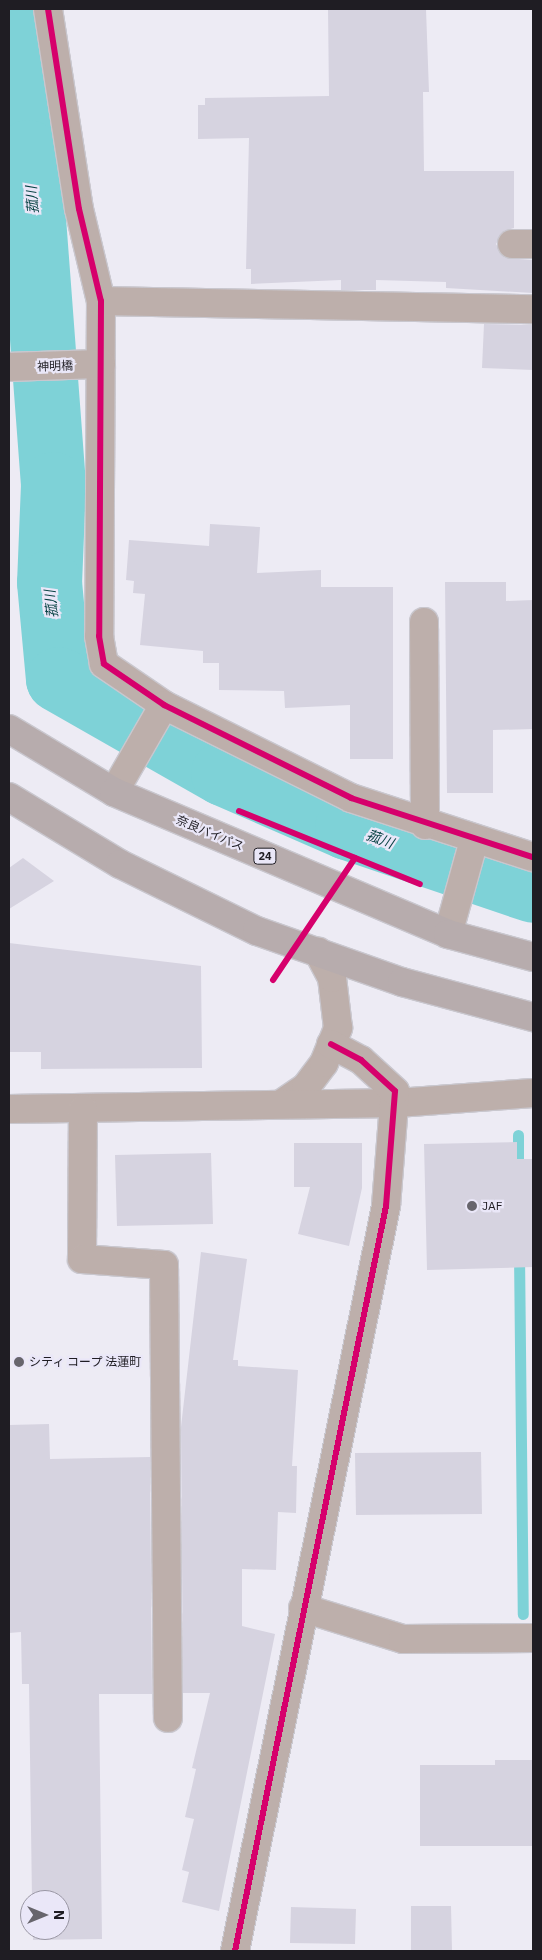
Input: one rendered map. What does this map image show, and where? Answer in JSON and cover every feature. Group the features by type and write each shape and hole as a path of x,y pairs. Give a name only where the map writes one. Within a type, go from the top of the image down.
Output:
{"highway":[{"name":"奈良バイパス","path":"9,729 114,792 448,934 533,956"},
{"path":"9,797 120,864 257,931 402,982 533,1017"}],"street":[{"path":"48,9 79,209 101,301 99,364 102,655 104,664 161,710 351,798 425,825 472,847 533,857"},
{"path":"101,301 533,309"},
{"name":"神明橋","path":"9,367 99,364"},
{"path":"424,622 425,825"},
{"path":"114,792 161,710"},
{"path":"448,934 472,847"},
{"path":"281,1104 306,1087 338,1028 332,978 318,952"},
{"path":"235,1951 386,1206 397,1103 395,1091 384,1078 331,1044"},
{"path":"9,1109 397,1103 533,1093"},
{"path":"83,1108 82,1259 164,1265 168,1718"},
{"path":"303,1608 403,1639 533,1638"}],"building":[{"path":"328,9 426,9 429,92 423,92 424,171 514,171 514,228 504,231 496,244 505,258 533,260 533,293 446,288 446,282 376,280 376,290 341,290 341,280 251,284 251,269 246,269 249,138 198,139 198,105 205,105 205,98 329,96"},
{"path":"484,324 533,325 533,370 482,368"},
{"path":"210,524 260,527 257,573 321,570 321,587 393,587 393,759 350,759 350,705 285,708 284,691 219,690 219,663 203,663 203,651 140,645 145,594 133,593 134,581 126,580 129,540 209,546"},
{"path":"445,582 506,582 506,601 533,600 533,729 493,730 493,793 447,793"},
{"path":"23,858 54,881 9,909 9,868"},
{"path":"9,943 201,966 202,1068 41,1069 41,1052 9,1052"},
{"name":"JAF","path":"517,1142 517,1159 533,1159 533,1267 427,1270 424,1144"},
{"path":"294,1143 362,1143 362,1188 349,1246 298,1234 310,1187 294,1187"},
{"path":"211,1153 213,1224 117,1226 115,1155"},
{"path":"201,1252 247,1259 233,1360 238,1360 238,1366 298,1370 292,1466 297,1466 296,1513 278,1512 276,1570 242,1569 242,1626 275,1634 219,1911 182,1902 189,1872 182,1870 194,1819 185,1817 196,1769 192,1768 210,1693 183,1693 181,1427"},
{"path":"49,1424 50,1459 150,1457 152,1694 99,1694 102,1939 70,1939 70,1890 32,1890 29,1684 22,1684 21,1632 9,1633 9,1425"},
{"path":"481,1452 482,1514 356,1515 355,1453"},
{"path":"495,1760 533,1760 533,1846 420,1846 420,1765 495,1765"},
{"path":"411,1906 451,1906 452,1951 411,1951"},
{"path":"291,1907 356,1909 355,1944 290,1943"}],"waterway":[{"name":"菰川","path":"12,9 28,152 53,484 49,582 58,679 223,773 347,827 533,890"},
{"path":"518,1135 518,1172"},
{"path":"519,1253 523,1614"}],"cycle path":[{"path":"48,9 79,209 101,301 99,636 104,664 164,705 351,798 533,857"},
{"path":"239,811 420,884"},
{"path":"273,980 355,858"},
{"path":"235,1951 386,1206 395,1091 361,1060 331,1044"}],"place":[{"name":"JAF","path":"472,1206"},
{"name":"シティ コープ 法蓮町","path":"19,1362"}]}
